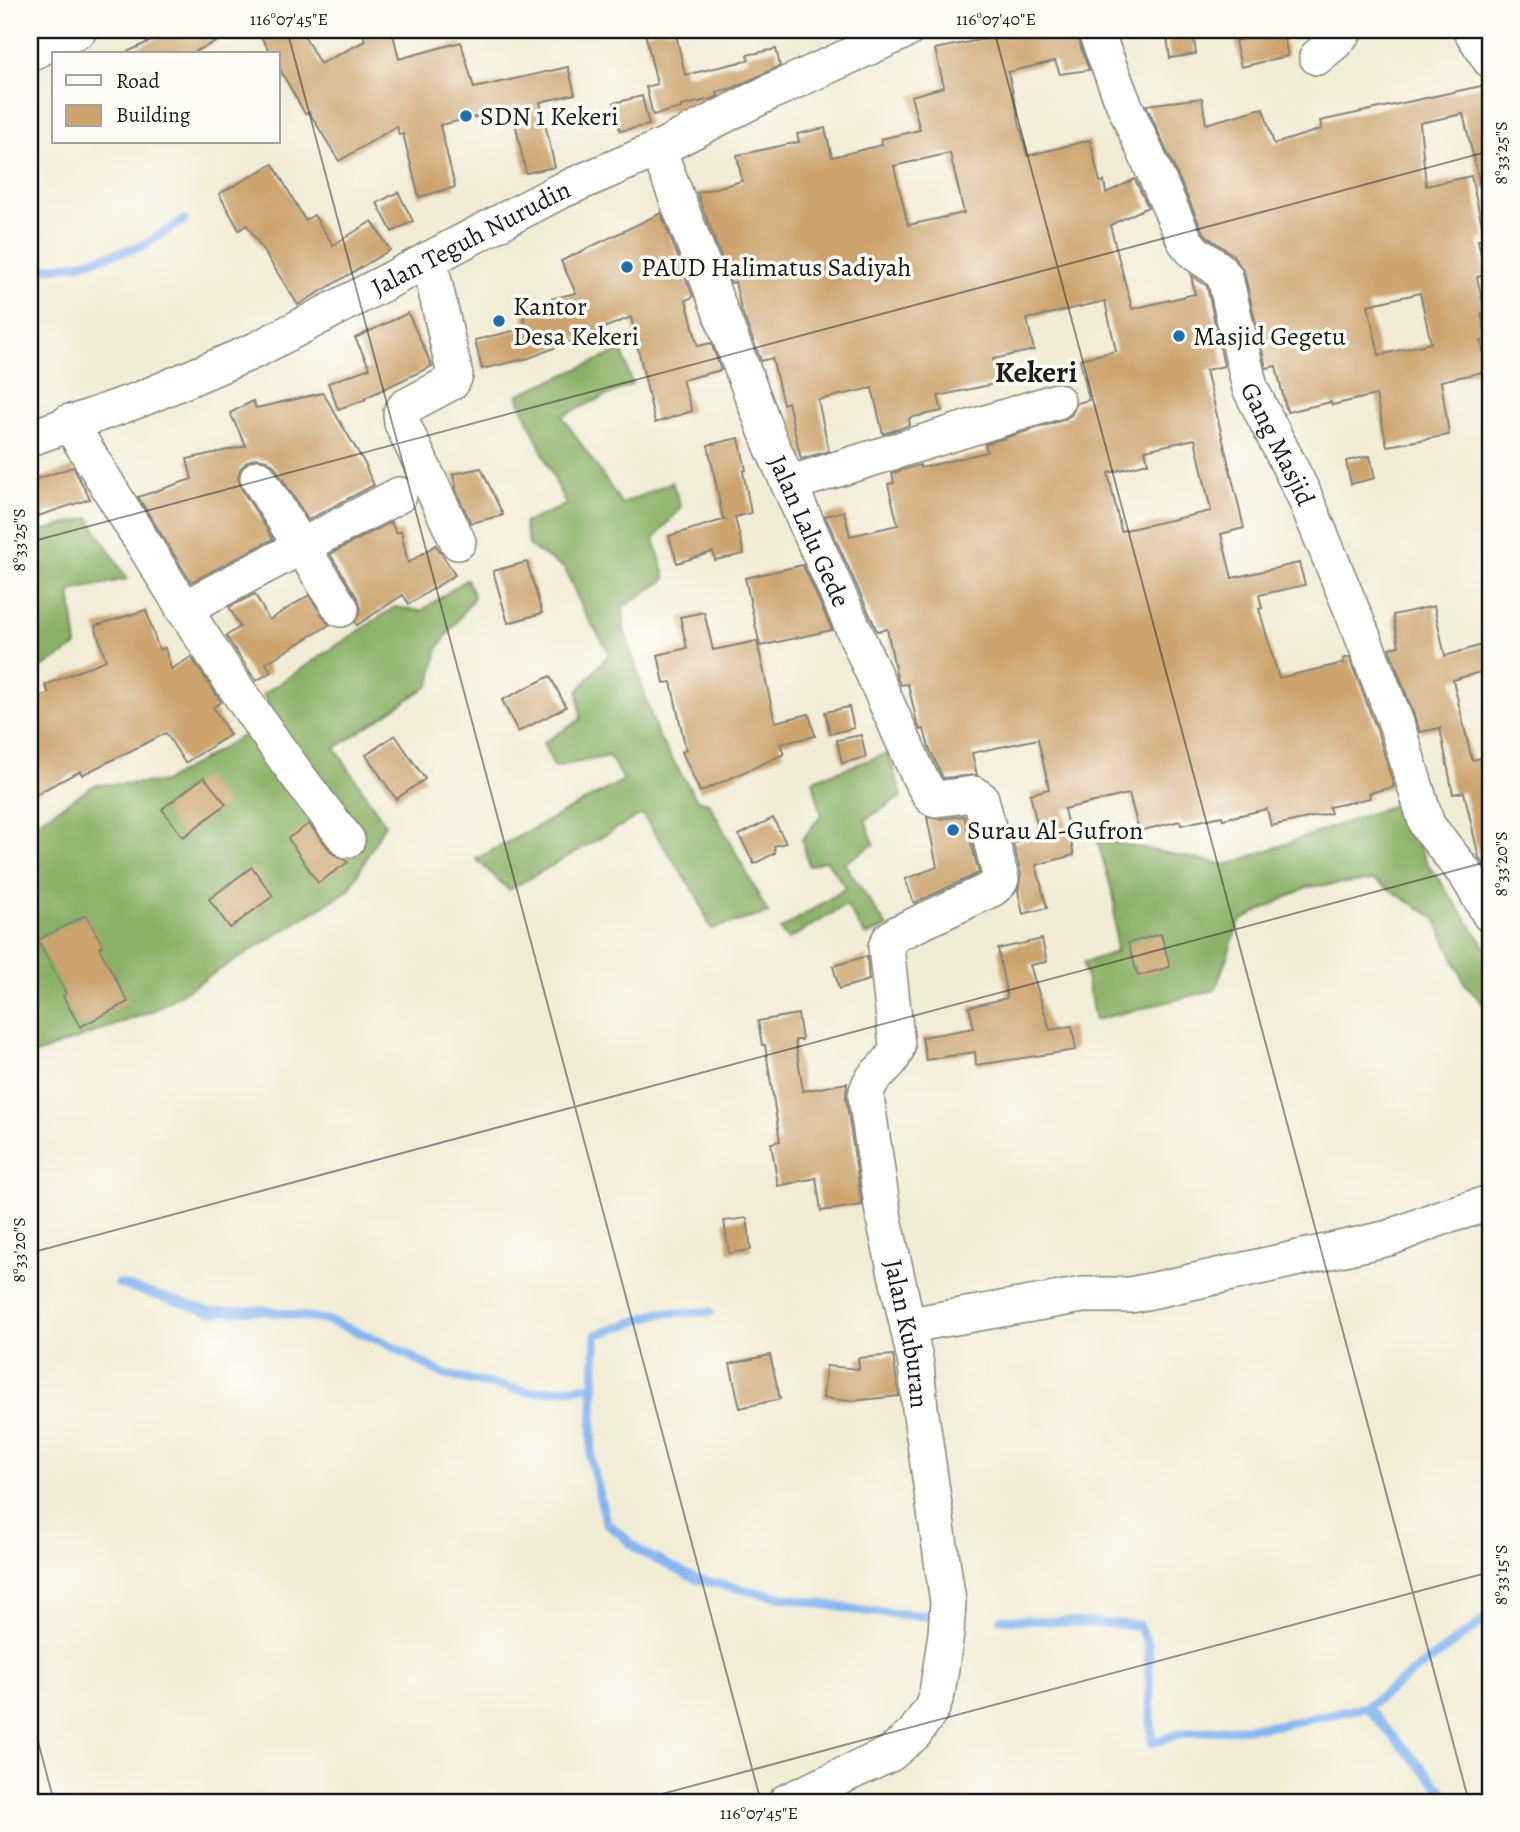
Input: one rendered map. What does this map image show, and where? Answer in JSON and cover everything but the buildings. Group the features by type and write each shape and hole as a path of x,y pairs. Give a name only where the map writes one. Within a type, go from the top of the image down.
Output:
{"street":[{"path":"30,52 79,30"},
{"name":"Jalan Teguh Nurudin","path":"30,438 69,422 141,399 268,344 558,192 659,149 756,99 907,30"},
{"name":"Gang Masjid","path":"1095,30 1123,102 1185,241 1195,253 1217,268 1227,284 1250,388 1303,493 1361,632 1405,753 1427,825 1468,877 1490,915"},
{"path":"1317,57 1345,30"},
{"path":"1471,30 1490,61"},
{"name":"Jalan Lalu Gede","path":"659,149 730,341 789,484 919,776 931,797 936,799 974,794 981,799 998,863"},
{"path":"429,259 455,375 452,382 405,407 401,413 402,423 458,542"},
{"path":"789,484 1057,401"},
{"path":"69,422 183,609 282,756 347,840"},
{"path":"258,478 341,609"},
{"path":"183,609 399,495"},
{"name":"Jalan Kuburan","path":"786,1802 890,1754 924,1722 937,1693 948,1602 916,1364 884,1219 866,1096 870,1081 889,1064 897,1046 886,947 890,939 992,889 1001,879 998,863"},
{"path":"909,1325 1083,1295 1130,1295 1155,1290 1389,1238 1440,1218 1490,1203"}],"green space":[{"path":"622,350 632,384 562,416 622,504 672,482 681,507 654,539 666,579 623,607 624,630 658,736 697,800 709,803 768,913 711,929 697,896 642,814 509,890 476,859 624,780 609,756 554,767 543,743 581,719 578,691 610,653 584,612 565,569 529,546 524,523 566,505 517,395"},
{"path":"89,518 127,579 70,591 77,646 30,675 30,534"},
{"path":"467,579 474,597 438,648 430,685 335,748 385,824 349,890 153,1011 30,1056 30,826 95,785 164,782 274,717 263,694 395,607 421,611"},
{"path":"888,753 902,796 865,820 874,844 844,863 887,927 866,936 846,905 788,940 780,930 846,888 826,860 809,866 802,840 821,815 813,780"},
{"path":"1399,803 1427,863 1490,953 1490,1012 1465,984 1435,918 1374,880 1307,887 1240,921 1215,990 1095,1020 1083,963 1116,952 1114,898 1097,839 1227,865"}],"waterway":[{"path":"30,270 77,264 142,246 184,220"},
{"path":"119,1284 211,1312 262,1310 326,1320 384,1342 445,1375 529,1392 594,1386 596,1335 660,1313 710,1312"},
{"path":"594,1386 591,1460 606,1522 641,1552 696,1579 863,1611 929,1616"},
{"path":"1001,1619 1138,1625 1148,1644 1152,1743 1178,1734 1278,1725 1366,1707 1490,1616"},
{"path":"1366,1707 1453,1802"}],"place":[{"name":"SDN 1 Kekeri","path":"466,116"},
{"name":"PAUD Halimatus Sadiyah","path":"627,267"},
{"name":"Kantor Desa Kekeri","path":"499,321"},
{"name":"Masjid Gegetu","path":"1179,336"},
{"name":"Surau Al-Gufron","path":"953,830"}],"district":[{"name":"Kekeri","path":"1036,372"}]}
